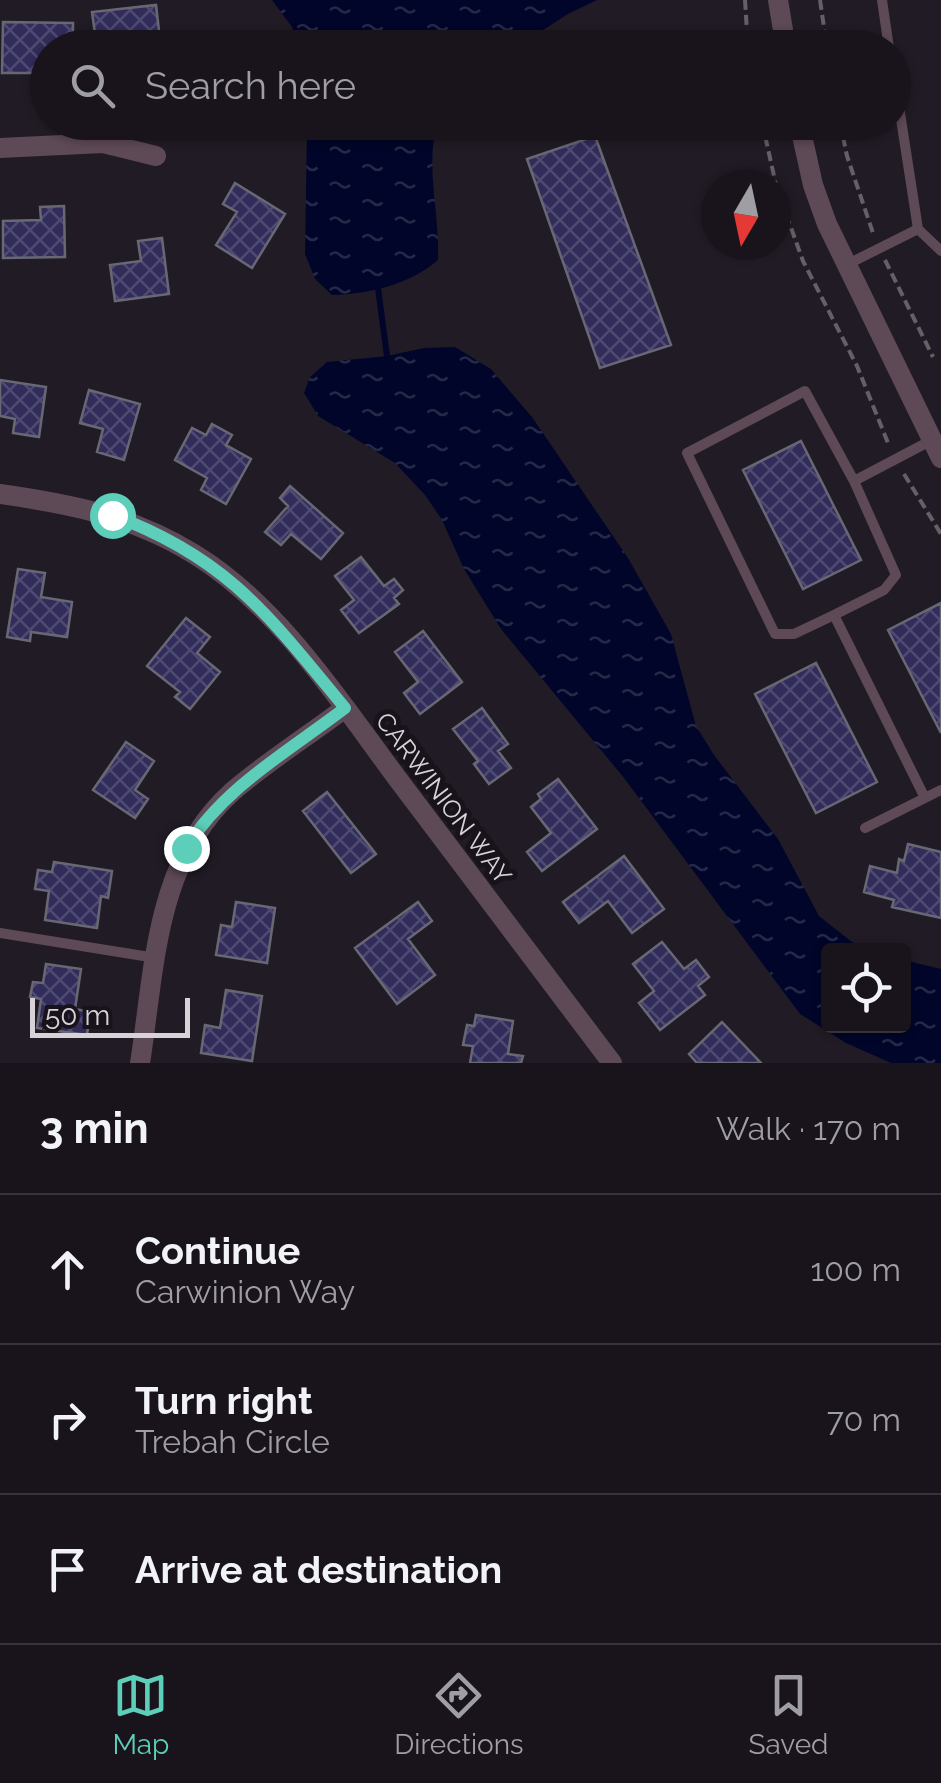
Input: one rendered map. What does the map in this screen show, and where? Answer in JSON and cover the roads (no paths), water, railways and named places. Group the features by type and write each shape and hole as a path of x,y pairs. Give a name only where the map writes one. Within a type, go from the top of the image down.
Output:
{"street":[{"path":"778,0 783,30"},
{"path":"803,140 812,185 845,266 938,444"},
{"path":"0,148 103,143 156,156"},
{"name":"CARWINION WAY","path":"0,494 71,504 157,533 196,555 262,608 345,708 612,1063"},
{"path":"140,1063 172,881 186,848 234,790 345,708"}],"lane":[{"path":"882,0 886,30"},
{"path":"904,140 918,229 941,251"},
{"path":"845,266 918,229"},
{"path":"805,390 854,480 896,575 884,590 834,615 794,634 774,634 687,453 805,390"},
{"path":"854,480 896,458 938,444"},
{"path":"834,615 925,798"},
{"path":"866,828 941,790"},
{"path":"0,934 156,958"}],"water":[{"path":"272,0 597,0 543,30 292,27"},
{"path":"307,140 434,140 438,260 401,282 360,293 332,295 315,279 305,254"},
{"path":"455,347 491,369 532,417 628,558 671,634 696,726 778,839 819,916 855,943 821,943 821,1027 800,1014 624,778 501,629 425,495 395,463 318,416 304,393 310,377 327,362"},
{"path":"911,962 941,969 941,1063 891,1063 830,1033 911,1033"}],"waterway":[{"path":"378,288 387,356"}]}
